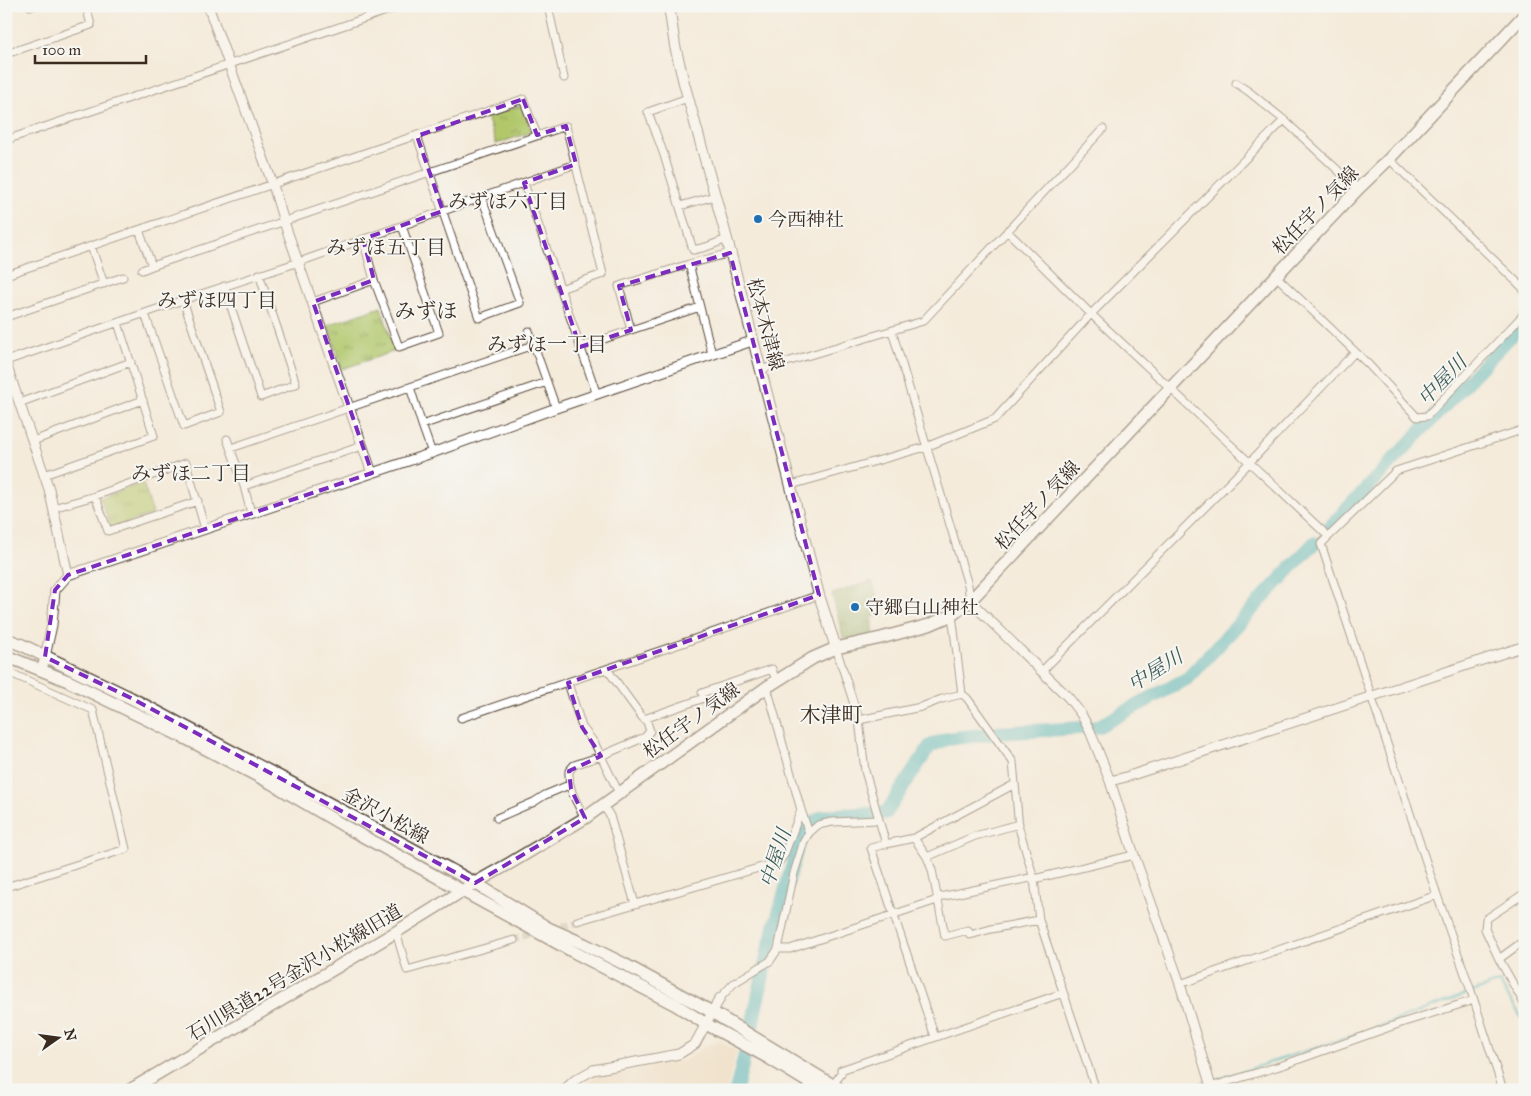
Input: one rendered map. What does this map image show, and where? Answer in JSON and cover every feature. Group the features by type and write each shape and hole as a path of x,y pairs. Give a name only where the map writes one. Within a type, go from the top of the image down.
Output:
{"main road":[{"name":"松本木津線","path":"669,6 675,46 688,98 727,239 818,595 836,648"},
{"name":"松任宇ノ気線","path":"474,883 585,818 772,684 813,658 836,648 929,625 952,615 970,601 1525,14"},
{"name":"金沢小松線","path":"6,639 131,698 474,883 548,928 608,956 712,1012 741,1036"},
{"name":"金沢小松線","path":"6,656 68,681 183,737 271,783 354,832 676,1005 706,1024 741,1036"},
{"name":"石川県道22号金沢小松線旧道","path":"130,1090 396,932 474,883"},
{"path":"741,1036 757,1039 837,1088"},
{"path":"741,1036 756,1051 822,1090"}],"street":[{"path":"6,54 91,25 86,6"},
{"path":"208,6 273,185 284,222 372,473"},
{"path":"6,140 229,66 401,6"},
{"path":"548,6 564,78"},
{"path":"1236,83 1284,120 1358,189"},
{"path":"688,98 648,112 664,152 692,250 727,239"},
{"path":"6,275 524,99 537,135"},
{"path":"791,485 926,447 995,419 1091,314 1284,120"},
{"path":"142,270 566,126 603,274 560,288"},
{"path":"760,370 923,321 1103,129"},
{"path":"417,136 479,318 520,304 482,198"},
{"path":"1388,159 1523,288 1525,294"},
{"path":"68,575 44,476 7,365 183,300 299,262 576,164"},
{"path":"524,183 597,394"},
{"path":"680,206 715,196"},
{"path":"362,239 374,280 399,347 439,333 402,226"},
{"path":"140,230 152,266"},
{"path":"1007,231 1091,314 1328,536"},
{"path":"91,246 104,284"},
{"path":"632,330 619,286 730,253"},
{"path":"689,264 712,354"},
{"path":"224,286 261,397 296,384 260,274"},
{"path":"1276,276 1354,353 1369,365 1417,416 1427,416 1525,313"},
{"path":"6,316 123,277"},
{"path":"313,302 374,280"},
{"path":"145,314 184,426 221,412 183,300"},
{"path":"580,348 700,307"},
{"path":"44,476 154,436 118,323"},
{"path":"529,331 556,408"},
{"path":"892,331 968,585 970,601 1068,697 1089,728 1110,781 1180,984 1211,1084"},
{"path":"26,679 45,657 52,625 55,590 68,575 432,453 556,408 752,341"},
{"path":"231,448 533,344"},
{"path":"1042,671 1250,462 1354,353"},
{"path":"19,403 131,362"},
{"path":"422,425 546,382"},
{"path":"410,387 432,453"},
{"path":"33,441 143,400"},
{"path":"1503,1090 1473,995 1437,895 1321,544 1396,471 1525,429"},
{"path":"227,439 244,486 251,513"},
{"path":"244,486 362,446"},
{"path":"53,508 95,496 186,463 205,529"},
{"path":"95,496 108,532 198,501"},
{"path":"461,718 568,683 818,595"},
{"path":"952,615 962,694 967,698 1013,762 1019,824 1034,879 1039,920 1096,1090"},
{"path":"1110,781 1525,646"},
{"path":"836,648 859,720 865,771 886,844"},
{"path":"585,818 569,785 569,770 574,765 601,756 645,737 650,731 647,722 607,669"},
{"path":"564,1090 575,1080 592,1070 679,1054 695,1044 720,998 734,984 761,968 778,949 794,874 807,828 801,810 772,684 772,669 644,719"},
{"path":"6,671 93,710 126,848 6,887"},
{"path":"568,683 582,727 595,744 619,793"},
{"path":"859,720 921,708 942,699 962,694"},
{"path":"935,1037 871,848 914,838 1015,784"},
{"path":"496,818 569,785"},
{"path":"603,805 610,816 635,904"},
{"path":"577,921 779,862 784,855 801,810"},
{"path":"807,828 878,815"},
{"path":"927,856 975,836 1019,824"},
{"path":"914,838 927,856 932,870 945,936 968,930 970,935 1039,920"},
{"path":"778,949 790,949 940,897 1030,878 1034,879 1134,855"},
{"path":"1180,984 1437,895"},
{"path":"1524,896 1486,919 1485,929 1499,959 1522,993 1525,1005"},
{"path":"396,932 407,970 514,940"},
{"path":"1499,959 1525,940"},
{"path":"837,1088 841,1074 840,1070 1063,993"},
{"path":"1200,1090 1211,1084 1283,1065 1473,995"}],"highlighted area":[{"path":"523,99 537,135 566,126 576,164 524,183 580,347 631,330 619,286 730,253 819,595 568,683 582,727 601,756 569,771 571,789 585,818 475,883 131,698 45,657 55,590 68,575 372,473 313,302 374,280 363,239 443,211 417,136"}],"shaded area":[{"path":"721,1041 736,1051 727,1090 578,1090 595,1077 686,1060 702,1047"}],"green space":[{"path":"522,105 532,132 496,144 487,117"},
{"path":"381,307 395,351 342,369 328,325"},
{"path":"143,483 153,514 111,528 100,498"},
{"path":"872,581 883,615 872,617 874,635 851,641 843,637 832,594"}],"waterway":[{"name":"中屋川","path":"1326,531 1525,321"},
{"name":"中屋川","path":"998,733 1097,727 1188,678 1314,543"},
{"name":"中屋川","path":"736,1090 768,951 803,828 822,817 886,813 930,746 947,739 989,734"},
{"path":"1212,1081 1368,1031 1499,982 1525,1023"},
{"path":"1184,1090 1206,1082"}],"tunnel":[{"path":"551,929 577,921"},
{"path":"514,940 539,933"}],"place":[{"name":"今西神社","path":"758,219"},
{"name":"守郷白山神社","path":"855,607"}],"district":[{"name":"みずほ六丁目","path":"508,201"},
{"name":"みずほ五丁目","path":"386,247"},
{"name":"みずほ四丁目","path":"217,300"},
{"name":"みずほ","path":"426,311"},
{"name":"みずほ一丁目","path":"547,344"},
{"name":"みずほ二丁目","path":"191,473"},
{"name":"木津町","path":"831,715"}]}
